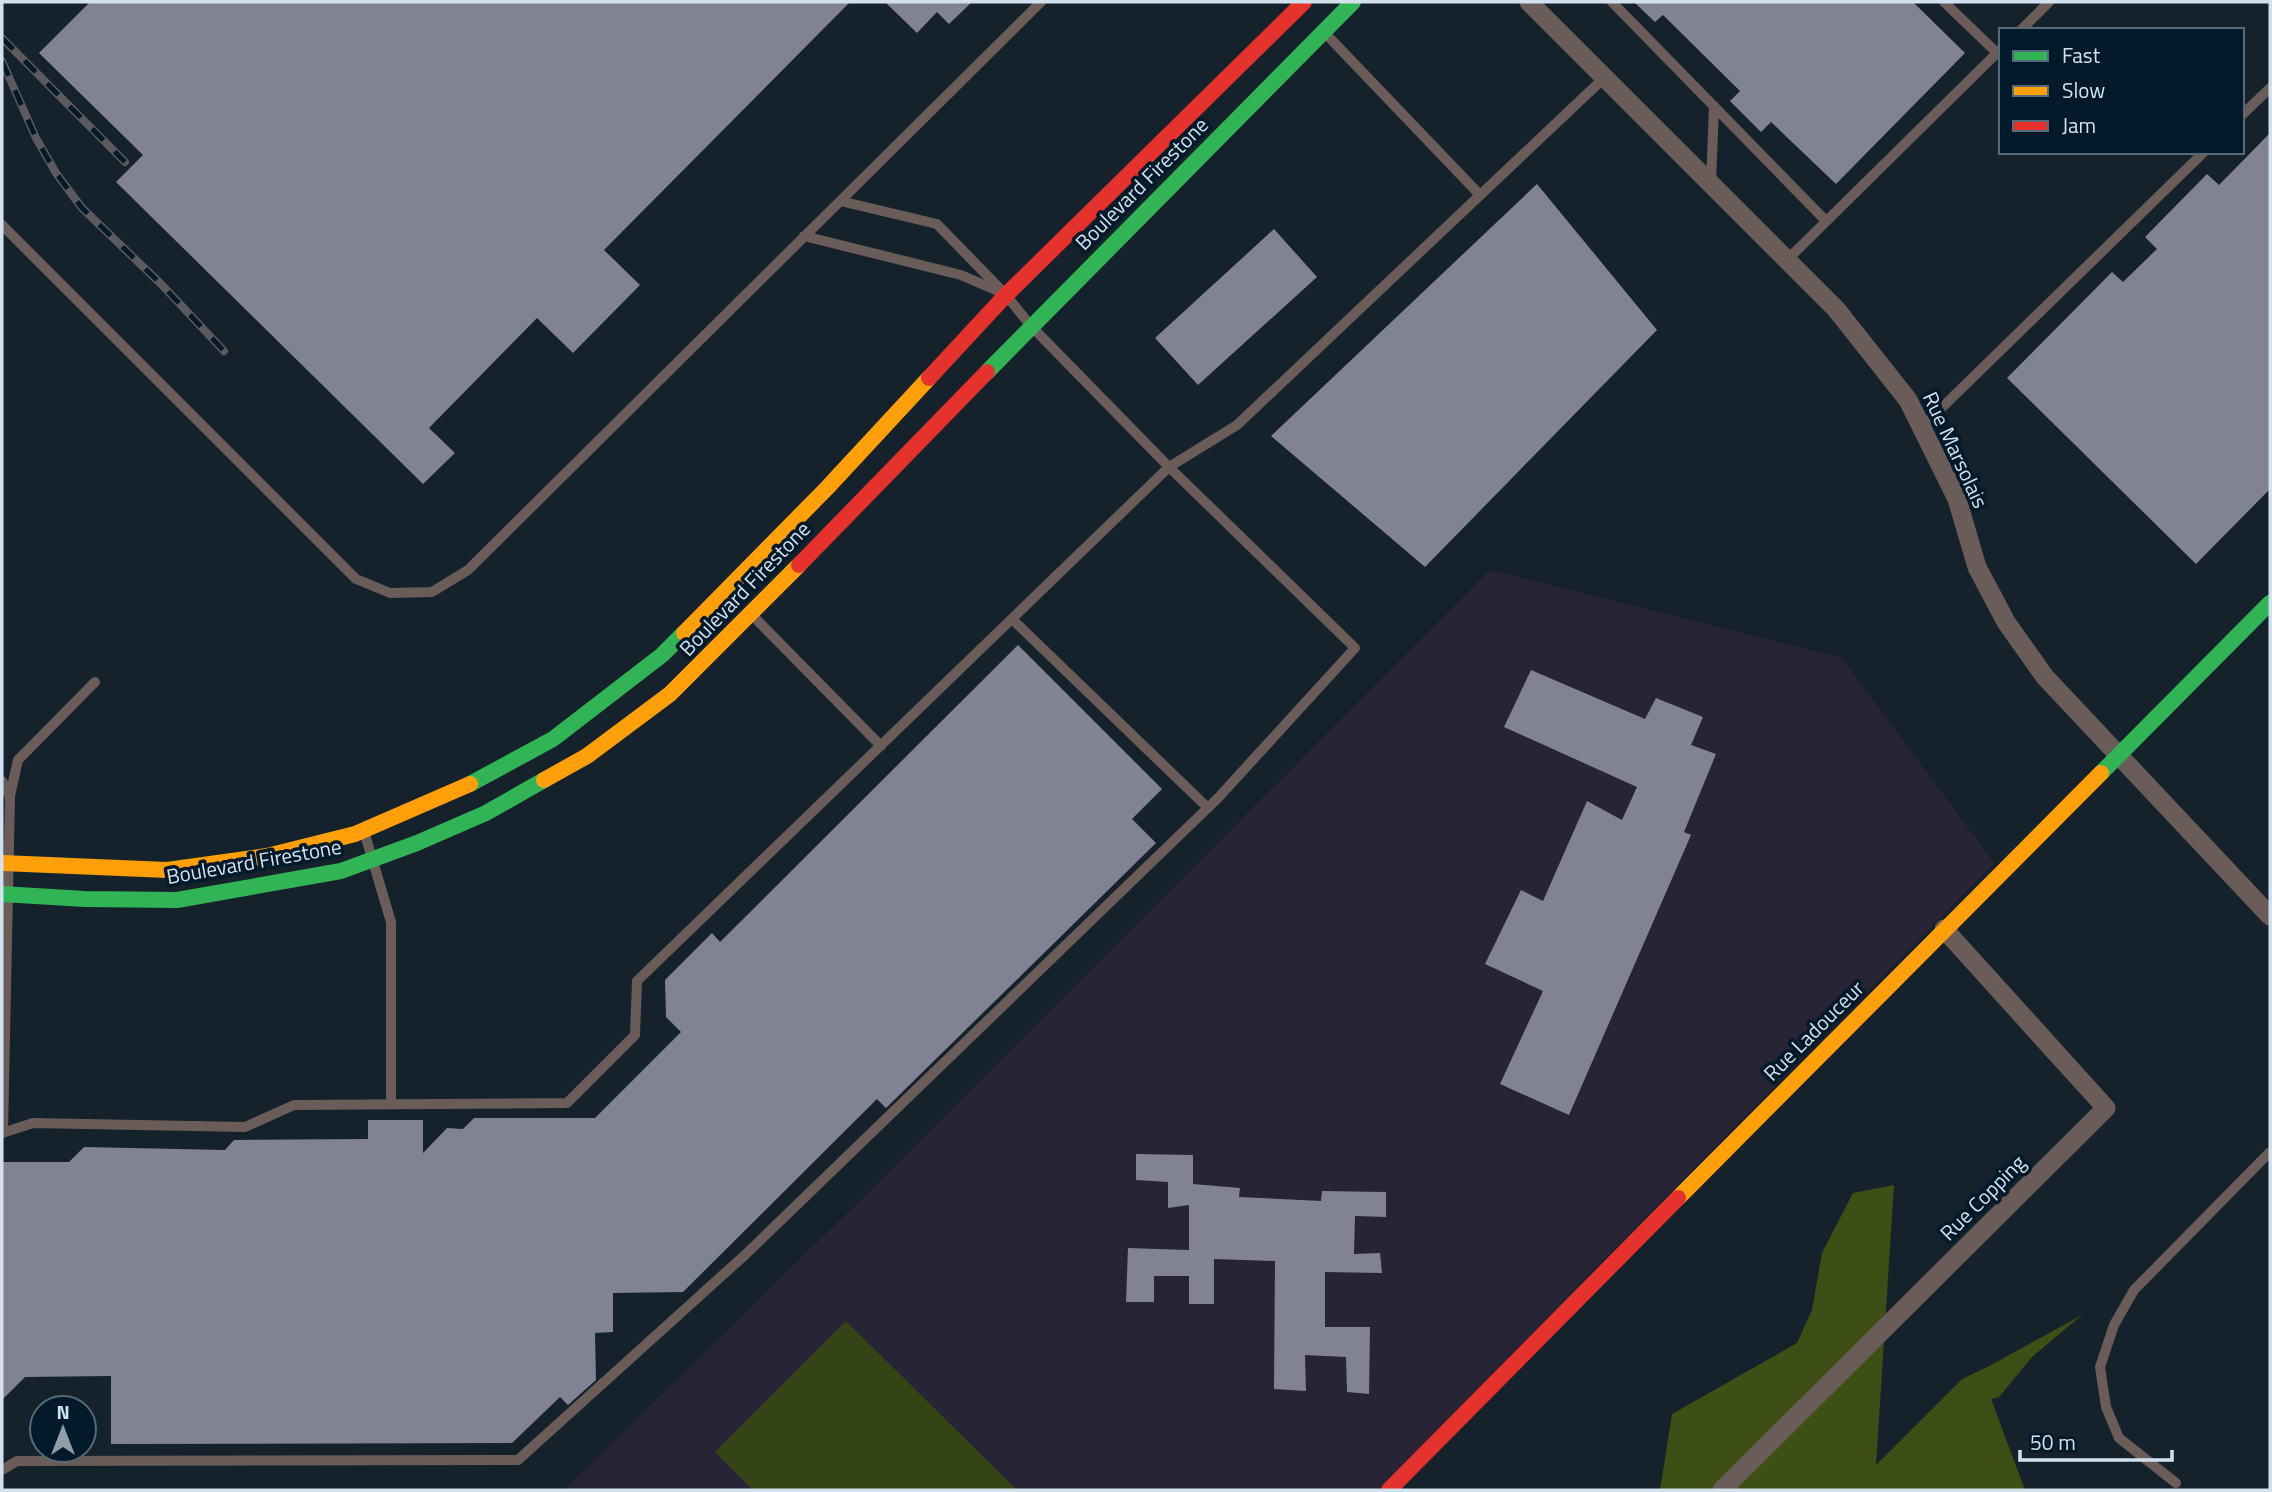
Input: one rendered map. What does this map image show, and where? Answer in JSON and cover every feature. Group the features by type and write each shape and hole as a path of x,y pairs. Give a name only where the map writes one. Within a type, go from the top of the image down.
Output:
{"main road":[{"name":"Boulevard Firestone","path":"5,864 167,870 267,856 364,830 466,786 553,739 662,655 827,488 1006,295 1304,2"},
{"name":"Boulevard Firestone","path":"4,894 85,899 177,900 341,871 417,843 486,813 587,756 670,694 1353,2"},
{"name":"Rue Ladouceur","path":"1389,1490 2270,603"}],"street":[{"name":"Rue Marsolais","path":"1529,2 1836,309 1908,400 1956,499 1977,567 2006,622 2045,677 2270,916"},
{"name":"Rue Copping","path":"1722,1490 2106,1108 1944,929"}],"lane":[{"path":"2,225 356,579 390,593 432,592 468,570 1041,2"},
{"path":"1612,2 1826,221"},
{"path":"1787,260 1999,51 1944,2"},
{"path":"2023,28 2049,2"},
{"path":"1324,31 1480,195"},
{"path":"95,682 18,760 10,797 4,894 2,1133 33,1123 245,1127 294,1105 567,1103 635,1035 637,981 1169,467 1237,425 1604,78"},
{"path":"2244,113 2270,88"},
{"path":"1711,186 1714,106"},
{"path":"1922,428 2202,154"},
{"path":"2,1471 17,1461 518,1461 747,1254 1208,808 1355,648 1169,467 1031,326 1006,295 937,224 839,201"},
{"path":"804,236 961,275 1006,295"},
{"path":"751,614 881,746"},
{"path":"1012,619 1208,808"},
{"path":"2,781 10,797"},
{"path":"364,830 391,922 391,1104"},
{"path":"2176,1483 2119,1438 2106,1407 2100,1367 2114,1325 2134,1290 2270,1152"}],"shaded area":[{"path":"1490,570 1842,658 1994,863 1377,1490 564,1490 886,1175"}],"green space":[{"path":"1894,1185 1876,1465 1962,1379 2082,1315 2032,1357 1999,1397 1991,1399 2025,1490 1660,1490 1672,1414 1797,1343 1812,1310 1822,1253 1853,1193"},
{"path":"846,1321 1017,1490 753,1490 715,1452"}],"building":[{"path":"90,2 850,2 604,250 640,285 573,353 537,318 429,428 455,453 423,484 116,182 143,155 39,53"},
{"path":"885,2 972,2 949,24 937,12 917,33"},
{"path":"1634,2 1913,2 1965,53 1836,184 1771,122 1761,132 1730,101 1740,91 1663,15 1655,22"},
{"path":"2270,133 2270,489 2196,564 2007,378 2112,272 2123,282 2157,249 2145,237 2207,174 2219,185"},
{"path":"1537,184 1657,330 1425,567 1271,436"},
{"path":"1274,229 1317,277 1198,385 1155,338"},
{"path":"1018,645 1162,789 1132,819 1156,843 886,1108 877,1099 683,1292 613,1293 613,1332 595,1333 596,1380 568,1405 560,1397 512,1443 111,1444 111,1376 25,1377 2,1400 2,1162 69,1162 84,1147 225,1150 234,1140 368,1139 368,1120 423,1120 423,1153 447,1128 463,1129 474,1118 595,1118 681,1032 666,1017 665,980 712,933 720,942"},
{"path":"1531,670 1645,719 1656,698 1703,717 1691,745 1716,754 1684,832 1691,835 1569,1115 1500,1084 1543,991 1485,964 1521,890 1543,901 1587,801 1622,820 1637,787 1504,727"},
{"path":"1136,1154 1193,1155 1193,1184 1240,1188 1239,1197 1321,1201 1322,1191 1386,1192 1386,1217 1355,1216 1354,1254 1380,1253 1382,1273 1325,1272 1325,1327 1370,1327 1369,1394 1347,1392 1346,1357 1305,1355 1306,1391 1274,1389 1275,1261 1214,1259 1214,1304 1189,1304 1189,1276 1154,1276 1154,1302 1126,1302 1128,1248 1189,1250 1189,1205 1168,1208 1168,1182 1136,1180"}],"railway":[{"path":"2,38 125,162"},
{"path":"2,61 36,138 56,173 82,208 161,284 224,351"}],"traffic: fast":[{"path":"987,372 1353,2"},
{"path":"2101,773 2270,603"},
{"path":"470,784 553,739 662,655 684,633"},
{"path":"2,894 85,899 177,900 341,871 417,843 486,813 544,780"}],"traffic: slow":[{"path":"684,633 827,488 929,378"},
{"path":"544,780 587,756 670,694 799,565"},
{"path":"1678,1198 2101,773"},
{"path":"2,863 167,870 267,856 355,834 470,784"}],"traffic: jam":[{"path":"929,378 1006,295 1304,2"},
{"path":"799,565 987,372"},
{"path":"1389,1490 1678,1198"}]}
